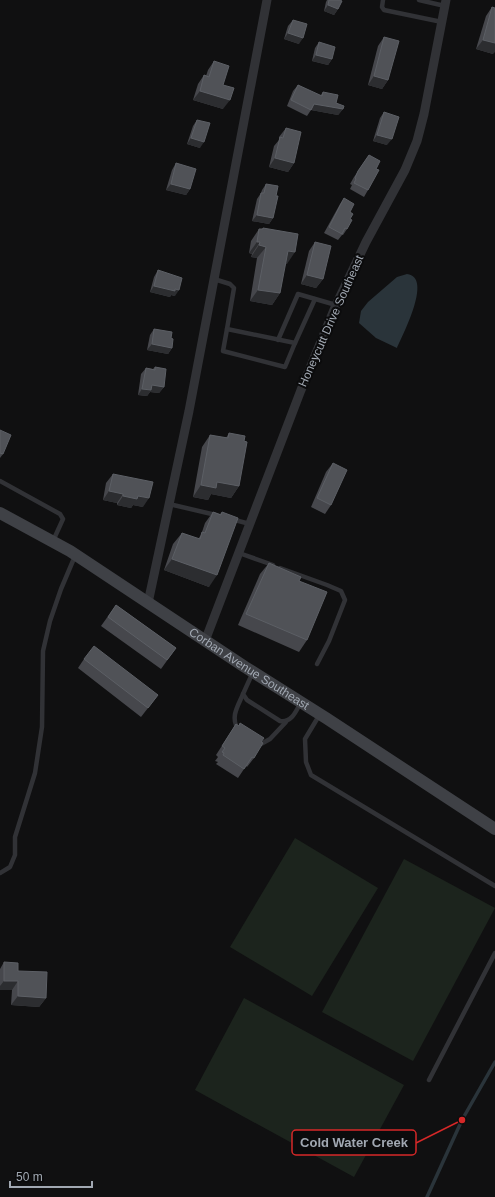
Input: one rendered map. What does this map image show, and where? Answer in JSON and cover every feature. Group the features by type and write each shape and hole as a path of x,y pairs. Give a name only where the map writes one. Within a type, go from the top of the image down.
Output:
{"main road":[{"name":"Corban Avenue Southeast","path":"0,513 76,555 205,641 302,702 495,829"}],"street":[{"path":"148,603 189,411 267,0"},
{"name":"Honeycutt Drive Southeast","path":"205,641 301,390 336,305 366,242 405,170 417,141 424,114 446,3"}],"lane":[{"path":"383,0 382,7 384,10 442,22"},
{"path":"419,0 446,3"},
{"path":"214,279 230,284 234,288 223,351 285,367 314,299"},
{"path":"278,340 298,294 336,305"},
{"path":"227,329 295,343"},
{"path":"0,481 60,514 63,519 53,542"},
{"path":"169,504 221,517"},
{"path":"228,518 250,524"},
{"path":"239,553 341,591 345,600 343,609 317,664"},
{"path":"0,872 10,867 15,855 15,837 35,774 42,727 43,651 50,621 61,589 76,555"},
{"path":"242,734 235,724 234,717 253,672"},
{"path":"243,694 247,700 280,721 286,722"},
{"path":"252,741 261,744 270,739 286,722 291,720 302,702"},
{"path":"320,714 305,738 306,762 312,775 495,886"},
{"path":"429,1080 495,953"}],"shaded area":[{"path":"407,274 414,277 417,285 417,295 410,319 397,348 376,338 359,323 361,311 368,302 397,277"},
{"path":"295,838 378,888 312,996 230,947"},
{"path":"404,859 495,908 413,1061 322,1012"},
{"path":"244,998 404,1085 354,1177 195,1090"}],"building":[{"path":"329,0 342,1 338,9 328,5"},
{"path":"492,7 495,8 495,43 483,40"},
{"path":"293,20 307,24 303,38 288,33"},
{"path":"384,37 399,41 388,80 374,76"},
{"path":"319,42 335,47 332,59 316,55"},
{"path":"214,61 229,66 223,85 234,88 230,100 200,91 204,75 209,77"},
{"path":"298,85 322,96 323,92 338,95 336,103 344,106 343,109 314,104 311,110 291,100"},
{"path":"384,112 399,117 392,139 377,135"},
{"path":"197,120 210,123 204,142 191,138"},
{"path":"286,128 301,132 294,163 275,158 280,137 283,138"},
{"path":"369,155 380,161 376,169 379,170 368,190 354,183 358,171"},
{"path":"176,163 196,169 190,189 171,184"},
{"path":"266,184 278,186 276,196 278,196 273,218 257,215 261,193 264,193"},
{"path":"344,198 354,204 350,212 353,214 350,219 352,220 342,234 329,227"},
{"path":"263,228 298,234 295,252 288,251 280,293 258,290 266,247 259,245 260,242 257,242 259,229"},
{"path":"315,242 331,246 323,279 307,275"},
{"path":"158,270 182,278 179,290 175,289 175,291 154,286"},
{"path":"154,329 172,332 172,348 152,344"},
{"path":"155,367 166,369 164,387 152,385 151,390 142,389 146,368 155,370"},
{"path":"0,430 11,435 3,454 0,453"},
{"path":"229,433 245,436 244,441 247,442 239,486 217,482 216,488 201,485 210,435 228,438"},
{"path":"333,463 347,470 331,505 317,498"},
{"path":"113,474 153,482 149,498 138,496 137,499 109,491"},
{"path":"213,512 221,515 222,512 238,518 217,575 172,559 182,533 200,539 202,532 205,533"},
{"path":"269,563 301,577 299,581 327,592 307,640 246,614"},
{"path":"116,605 176,648 167,660 108,617"},
{"path":"94,646 158,695 148,708 84,659"},
{"path":"240,723 264,738 261,742 263,743 254,758 252,757 244,769 223,755 224,753 222,752 225,748 222,746 236,724 239,726"},
{"path":"4,962 18,963 18,971 47,972 46,998 18,996 18,981 4,981"}],"waterway":[{"path":"427,1197 462,1120 495,1062"}],"place":[{"name":"Cold Water Creek","path":"462,1120"}]}
